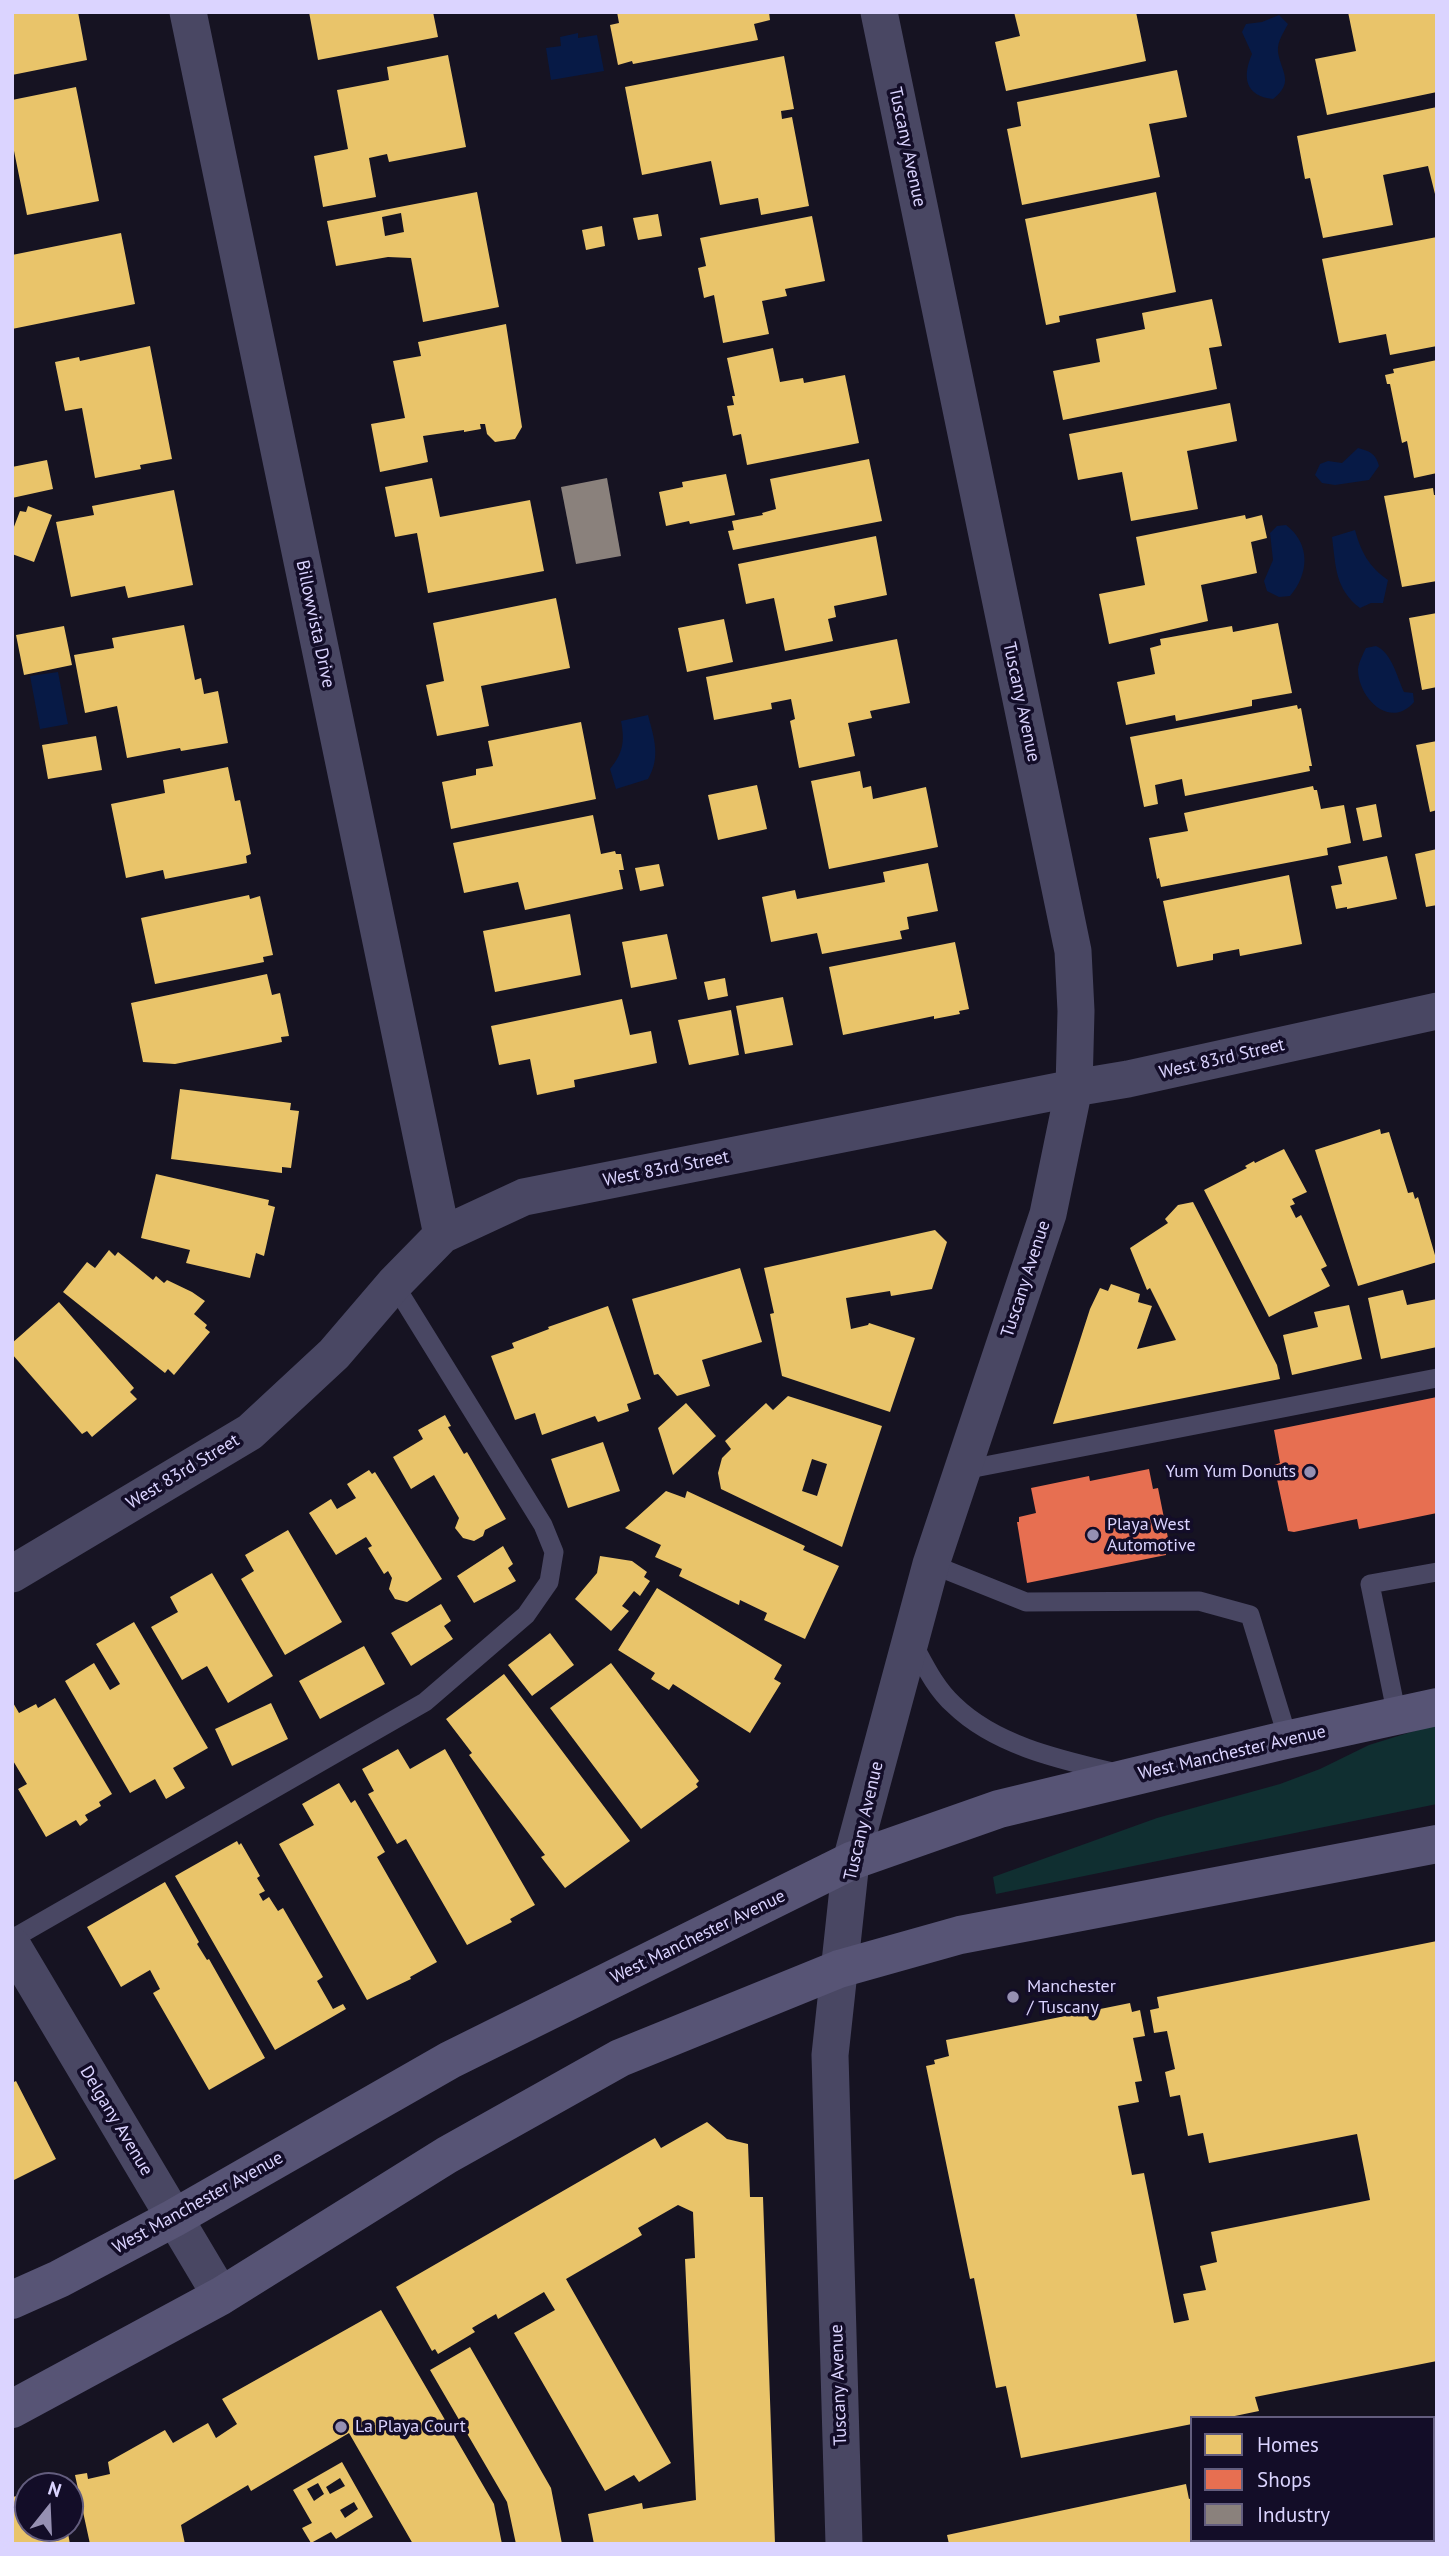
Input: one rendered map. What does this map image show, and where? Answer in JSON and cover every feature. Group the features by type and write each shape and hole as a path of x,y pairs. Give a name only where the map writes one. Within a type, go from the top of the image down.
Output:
{"main road":[{"name":"West Manchester Avenue","path":"12,2300 60,2279 174,2218 450,2060 851,1861 999,1809 1289,1739 1437,1707"},
{"path":"12,2409 221,2295 447,2155 620,2058 839,1969 960,1935 1437,1844"}],"street":[{"name":"Billowvista Drive","path":"188,12 442,1235"},
{"name":"Tuscany Avenue","path":"844,2544 830,2055 851,1861 931,1564 1048,1214 1074,1088 1076,1011 1073,950 879,12"},
{"name":"West 83rd Street","path":"12,1574 250,1432 334,1354 394,1284 442,1235 524,1197 1128,1079 1437,1011"},
{"name":"Delgany Avenue","path":"12,1945 221,2295"}],"lane":[{"path":"12,1939 425,1702 526,1615 549,1583 554,1552 543,1525 394,1284"},
{"path":"964,1471 1437,1378"},
{"path":"931,1564 1026,1602 1199,1601 1250,1615 1289,1739"},
{"path":"1398,1716 1370,1584 1437,1572"},
{"path":"912,1642 929,1674 952,1704 998,1736 1044,1754 1132,1776"}],"green space":[{"path":"1437,1724 1437,1804 996,1894 993,1877 1157,1818 1280,1784 1320,1769 1369,1745"}],"water":[{"path":"1279,15 1288,24 1278,48 1285,82 1280,93 1273,99 1256,94 1248,84 1247,70 1252,54 1242,32 1246,24 1262,22"},
{"path":"578,33 578,38 597,35 604,71 551,80 546,48 561,46 560,37"},
{"path":"1358,448 1372,454 1378,462 1379,466 1369,480 1335,485 1322,483 1315,475 1320,464 1328,461 1342,463"},
{"path":"1286,525 1300,541 1304,569 1290,596 1279,597 1267,591 1264,581 1273,560 1270,533 1277,526"},
{"path":"1355,530 1367,558 1388,580 1383,603 1371,603 1360,608 1341,585 1332,537"},
{"path":"1376,646 1382,649 1390,660 1404,692 1413,693 1414,702 1405,710 1386,712 1369,700 1363,690 1359,680 1359,664 1366,648"},
{"path":"58,672 68,724 40,729 30,676"},
{"path":"648,715 655,747 652,771 648,779 616,789 610,769 622,747 621,721"}],"building: Homes":[{"path":"12,12 78,12 87,60 12,75"},
{"path":"309,12 433,12 438,37 318,60"},
{"path":"617,12 769,12 770,20 754,24 758,40 618,65 610,25 619,23"},
{"path":"1014,12 1136,12 1146,61 1006,91 995,42 1020,36"},
{"path":"1348,12 1437,12 1437,92 1327,115 1315,59 1356,51"},
{"path":"448,55 466,147 389,162 387,154 369,158 376,197 323,207 314,156 348,149 337,90 389,80 387,67"},
{"path":"784,56 794,109 781,111 782,119 792,117 809,206 761,215 758,198 720,205 711,161 642,175 625,87"},
{"path":"1177,70 1187,117 1149,124 1160,177 1022,205 1007,129 1021,126 1017,102"},
{"path":"76,87 99,201 27,215 12,141 12,100"},
{"path":"1437,107 1437,202 1428,166 1383,175 1393,225 1323,238 1310,178 1305,179 1297,136"},
{"path":"477,192 499,307 423,322 411,258 388,257 336,266 327,221","holes":["401,213 404,232 385,236 382,217"]},
{"path":"1156,192 1176,292 1059,316 1060,322 1046,325 1025,219"},
{"path":"658,214 662,236 638,240 633,218"},
{"path":"812,216 825,281 785,289 787,296 762,301 769,334 723,343 714,295 704,298 698,268 706,266 700,238"},
{"path":"602,226 605,246 586,250 582,230"},
{"path":"121,233 135,304 12,329 12,255"},
{"path":"1437,237 1437,346 1390,355 1386,334 1339,343 1322,259"},
{"path":"1212,299 1222,346 1209,348 1217,389 1063,420 1053,371 1100,362 1096,339 1145,329 1142,313"},
{"path":"506,324 522,427 515,439 495,442 487,434 485,424 480,424 481,429 423,436 428,462 380,472 371,424 405,418 393,361 421,356 418,342"},
{"path":"150,346 172,459 140,465 141,469 95,478 82,408 65,411 55,362 79,357 80,361"},
{"path":"773,348 780,382 803,378 804,383 845,375 859,443 747,465 741,434 733,436 727,406 734,405 732,396 735,396 727,358"},
{"path":"1437,360 1437,473 1414,478 1407,441 1402,443 1390,384 1387,384 1385,375 1394,373 1393,369"},
{"path":"1230,403 1237,441 1187,451 1198,509 1131,521 1122,472 1078,480 1069,434"},
{"path":"869,459 882,521 733,550 728,531 734,530 732,521 763,515 762,513 776,509 770,479"},
{"path":"47,460 53,489 12,498 12,467"},
{"path":"726,474 735,515 666,526 659,492 683,487 682,482"},
{"path":"432,478 440,517 530,500 544,571 428,593 417,533 395,537 385,487"},
{"path":"1433,488 1434,495 1437,495 1437,581 1402,587 1384,496"},
{"path":"174,490 193,585 128,598 125,586 71,597 56,522 94,515 92,506"},
{"path":"28,506 52,515 34,562 12,554 12,532 20,511 26,512"},
{"path":"1245,515 1246,519 1262,515 1267,538 1251,542 1257,573 1201,585 1208,621 1109,644 1099,594 1145,585 1136,537"},
{"path":"876,536 887,595 834,606 836,617 828,619 833,641 785,651 774,598 746,604 738,564"},
{"path":"556,598 570,668 481,686 489,726 437,736 426,685 444,681 433,623"},
{"path":"1437,613 1437,687 1422,690 1409,618"},
{"path":"724,619 733,662 687,672 678,628"},
{"path":"1278,623 1292,693 1252,700 1252,706 1176,721 1175,715 1126,725 1117,682 1155,674 1150,648 1161,645 1160,639 1232,626 1233,632"},
{"path":"184,625 195,680 201,678 204,694 218,691 228,743 181,751 180,748 127,758 117,706 85,713 74,655 114,648 112,638"},
{"path":"64,626 72,665 24,675 16,635"},
{"path":"897,639 910,703 870,711 872,718 848,723 855,756 799,768 790,721 795,719 791,699 771,703 772,709 714,720 706,677"},
{"path":"1297,705 1298,709 1301,708 1312,766 1309,766 1310,771 1185,796 1182,779 1155,785 1158,804 1144,807 1130,737"},
{"path":"581,722 596,799 451,829 442,782 476,775 476,769 493,766 488,741"},
{"path":"96,736 102,770 48,779 42,745"},
{"path":"1437,741 1437,810 1430,812 1416,745"},
{"path":"228,767 235,801 240,800 251,854 246,856 247,863 165,879 163,870 126,878 111,804 165,793 163,780"},
{"path":"860,771 863,788 871,786 873,799 926,787 938,847 829,869 811,781"},
{"path":"757,785 767,829 718,840 708,795"},
{"path":"1313,786 1314,790 1317,790 1321,809 1344,805 1351,843 1327,848 1328,855 1161,887 1149,838 1188,831 1184,813"},
{"path":"1376,804 1382,837 1363,841 1356,808"},
{"path":"593,815 601,854 615,851 616,854 621,854 624,870 619,870 623,889 525,910 518,882 464,893 453,843"},
{"path":"1437,849 1437,905 1426,907 1415,854"},
{"path":"1387,856 1397,899 1336,909 1331,886 1342,884 1338,866"},
{"path":"928,863 938,911 907,917 909,929 900,931 902,939 822,954 817,933 771,942 762,897 795,890 797,899 885,882 883,872"},
{"path":"659,864 664,886 640,891 635,868"},
{"path":"1289,875 1302,944 1240,956 1239,949 1213,954 1213,960 1177,967 1163,901"},
{"path":"249,895 250,899 260,896 273,955 263,957 264,962 155,984 141,918"},
{"path":"570,914 581,975 495,992 483,931"},
{"path":"667,934 677,979 631,988 622,942"},
{"path":"955,942 969,1009 959,1011 960,1014 934,1019 934,1016 843,1035 829,967"},
{"path":"267,974 272,995 280,993 289,1036 281,1037 282,1042 175,1064 143,1062 131,1003"},
{"path":"725,978 728,996 708,1000 704,982"},
{"path":"783,997 793,1045 745,1054 736,1006"},
{"path":"622,999 630,1035 651,1031 657,1063 574,1080 575,1087 537,1095 530,1059 499,1065 491,1026"},
{"path":"731,1010 739,1055 689,1065 678,1020"},
{"path":"180,1089 291,1103 290,1110 299,1111 291,1168 282,1167 282,1173 171,1159"},
{"path":"1380,1129 1381,1134 1389,1132 1408,1193 1413,1192 1415,1199 1418,1197 1437,1262 1358,1286 1315,1150"},
{"path":"1284,1149 1307,1192 1292,1199 1295,1204 1290,1206 1296,1218 1301,1215 1327,1266 1321,1269 1330,1286 1269,1317 1204,1190 1247,1168 1245,1166 1254,1161 1255,1163"},
{"path":"156,1174 269,1200 268,1205 275,1207 264,1256 256,1253 250,1278 186,1263 190,1250 141,1238"},
{"path":"1193,1202 1277,1365 1280,1379 1053,1424 1090,1309 1100,1288 1108,1291 1111,1284 1140,1294 1138,1302 1152,1306 1137,1349 1176,1340 1150,1288 1147,1290 1130,1248 1168,1223 1165,1219 1178,1205"},
{"path":"935,1230 947,1242 932,1289 891,1296 890,1291 846,1298 851,1329 869,1323 915,1338 890,1412 782,1376 770,1314 774,1313 764,1268"},
{"path":"109,1250 115,1256 118,1252 153,1280 156,1276 164,1283 167,1280 205,1301 194,1314 207,1325 205,1328 210,1332 174,1375 168,1369 165,1373 63,1292 87,1262 95,1268"},
{"path":"740,1268 762,1342 702,1360 710,1386 677,1396 658,1374 654,1375 632,1299"},
{"path":"1403,1290 1407,1305 1437,1299 1437,1347 1381,1359 1368,1298"},
{"path":"59,1302 134,1388 130,1392 137,1399 92,1437 87,1431 82,1434 12,1354 12,1343"},
{"path":"1349,1305 1362,1359 1292,1375 1283,1335 1318,1327 1314,1312"},
{"path":"608,1306 641,1399 627,1404 629,1411 598,1422 595,1416 542,1435 535,1413 515,1420 491,1356 514,1348 512,1343 549,1329 548,1327"},
{"path":"788,1396 882,1426 842,1547 721,1489 718,1473 722,1458 731,1449 725,1441 766,1403 773,1410","holes":["812,1459 827,1464 817,1496 802,1491"]},
{"path":"686,1403 716,1436 673,1475 658,1428"},
{"path":"445,1415 451,1426 448,1427 464,1454 467,1452 506,1519 485,1530 483,1536 474,1541 463,1538 455,1528 459,1518 434,1475 411,1489 393,1457 423,1439 418,1430"},
{"path":"603,1442 620,1491 568,1508 551,1459"},
{"path":"369,1470 372,1474 375,1472 442,1579 407,1602 395,1599 389,1589 392,1578 388,1571 384,1574 368,1548 372,1546 366,1537 336,1555 309,1513 331,1499 337,1509 356,1498 347,1484"},
{"path":"666,1491 685,1498 687,1491 805,1546 803,1550 839,1566 805,1639 764,1620 767,1613 740,1600 739,1605 679,1576 682,1569 655,1557 661,1545 625,1528"},
{"path":"288,1530 342,1622 285,1655 241,1579 254,1571 245,1555"},
{"path":"503,1546 513,1564 508,1568 516,1581 474,1603 457,1576"},
{"path":"600,1556 632,1561 647,1572 644,1577 650,1581 640,1596 634,1591 622,1606 629,1611 611,1631 575,1599 597,1573"},
{"path":"212,1573 273,1676 228,1703 207,1666 182,1680 151,1627 178,1612 170,1597"},
{"path":"657,1588 782,1665 774,1679 781,1683 750,1733 673,1684 669,1690 651,1679 655,1673 618,1650"},
{"path":"441,1604 451,1621 444,1626 453,1639 411,1666 391,1633"},
{"path":"134,1622 208,1748 173,1768 185,1788 166,1799 155,1779 130,1793 65,1681 94,1663 110,1690 120,1684 96,1644"},
{"path":"550,1633 574,1665 532,1696 508,1665"},
{"path":"364,1646 385,1684 320,1719 299,1681"},
{"path":"611,1663 699,1781 696,1784 698,1787 641,1829 550,1708"},
{"path":"504,1674 630,1841 565,1888 541,1857 545,1855 469,1755 472,1753 446,1719"},
{"path":"55,1698 112,1794 99,1802 101,1806 85,1815 88,1820 80,1826 76,1820 46,1837 18,1789 27,1784 12,1759 12,1701 19,1713 36,1704 38,1708"},
{"path":"271,1703 288,1739 232,1766 215,1729"},
{"path":"398,1749 410,1769 445,1749 535,1905 510,1919 512,1922 467,1945 406,1839 397,1844 368,1794 374,1791 362,1769"},
{"path":"339,1783 351,1803 355,1800 385,1852 377,1857 437,1962 410,1977 411,1979 367,2000 279,1844 314,1825 302,1804"},
{"path":"237,1841 239,1845 241,1843 260,1876 257,1878 265,1891 259,1894 263,1901 269,1897 278,1911 283,1908 323,1977 317,1981 333,2009 343,2004 346,2009 275,2050 175,1876"},
{"path":"165,1882 199,1942 197,1944 207,1960 209,1959 265,2058 209,2090 153,1993 160,1989 150,1970 121,1987 87,1927"},
{"path":"1437,1941 1437,2361 1255,2397 1259,2411 1235,2416 1190,2416 1190,2424 1021,2458 1006,2386 996,2388 974,2278 970,2279 926,2066 935,2064 934,2060 949,2056 946,2040 1130,2003 1132,2012 1140,2010 1145,2036 1133,2038 1142,2081 1135,2082 1139,2102 1118,2106 1132,2175 1144,2173 1174,2323 1189,2320 1183,2294 1206,2290 1200,2266 1217,2262 1211,2232 1370,2200 1357,2134 1209,2163 1203,2133 1188,2136 1180,2095 1170,2097 1165,2072 1175,2069 1167,2031 1154,2033 1150,2010 1159,2008 1157,1997"},
{"path":"16,2081 56,2159 12,2181 12,2083"},
{"path":"707,2122 727,2139 748,2144 750,2197 763,2197 775,2544 594,2544 588,2514 642,2503 643,2509 696,2500 685,2259 695,2258 693,2212 678,2205 638,2228 642,2235 566,2279 671,2463 639,2482 634,2475 605,2491 514,2333 555,2310 544,2292 498,2319 496,2314 472,2328 475,2332 438,2354 435,2349 432,2351 396,2287 655,2138 661,2148"},
{"name":"La Playa Court","path":"381,2310 494,2504 502,2544 413,2544 349,2433 251,2491 248,2485 181,2525 185,2544 90,2544 84,2516 84,2474 87,2473 88,2479 110,2474 108,2462 165,2430 173,2443 208,2423 216,2438 237,2424 222,2399"},
{"path":"470,2347 551,2488 562,2544 516,2544 507,2502 430,2370"},
{"path":"1435,2454 1437,2544 949,2544 947,2535 1186,2484 1190,2542 1435,2542"},
{"path":"342,2462 373,2517 336,2539 331,2532 311,2543 302,2528 312,2523 293,2490","holes":["340,2478 345,2486 330,2494 326,2487","318,2483 324,2494 314,2501 307,2489","354,2502 358,2509 345,2518 340,2510"]},
{"path":"12,2497 14,2542 70,2544 12,2544"}],"building: Shops":[{"path":"1437,1397 1437,1513 1359,1529 1357,1519 1288,1531 1274,1465 1280,1463 1274,1430"},
{"name":"Playa West Automotive","path":"1149,1469 1153,1489 1158,1488 1170,1548 1165,1549 1166,1555 1027,1583 1017,1522 1019,1517 1036,1513 1031,1488 1089,1476 1090,1481"}],"building: Industry":[{"path":"607,478 621,556 576,564 561,487"}],"place":[{"name":"Yum Yum Donuts","path":"1310,1472"},
{"name":"Playa West Automotive","path":"1093,1535"},
{"name":"Manchester / Tuscany","path":"1013,1997"},
{"name":"La Playa Court","path":"341,2427"}]}
